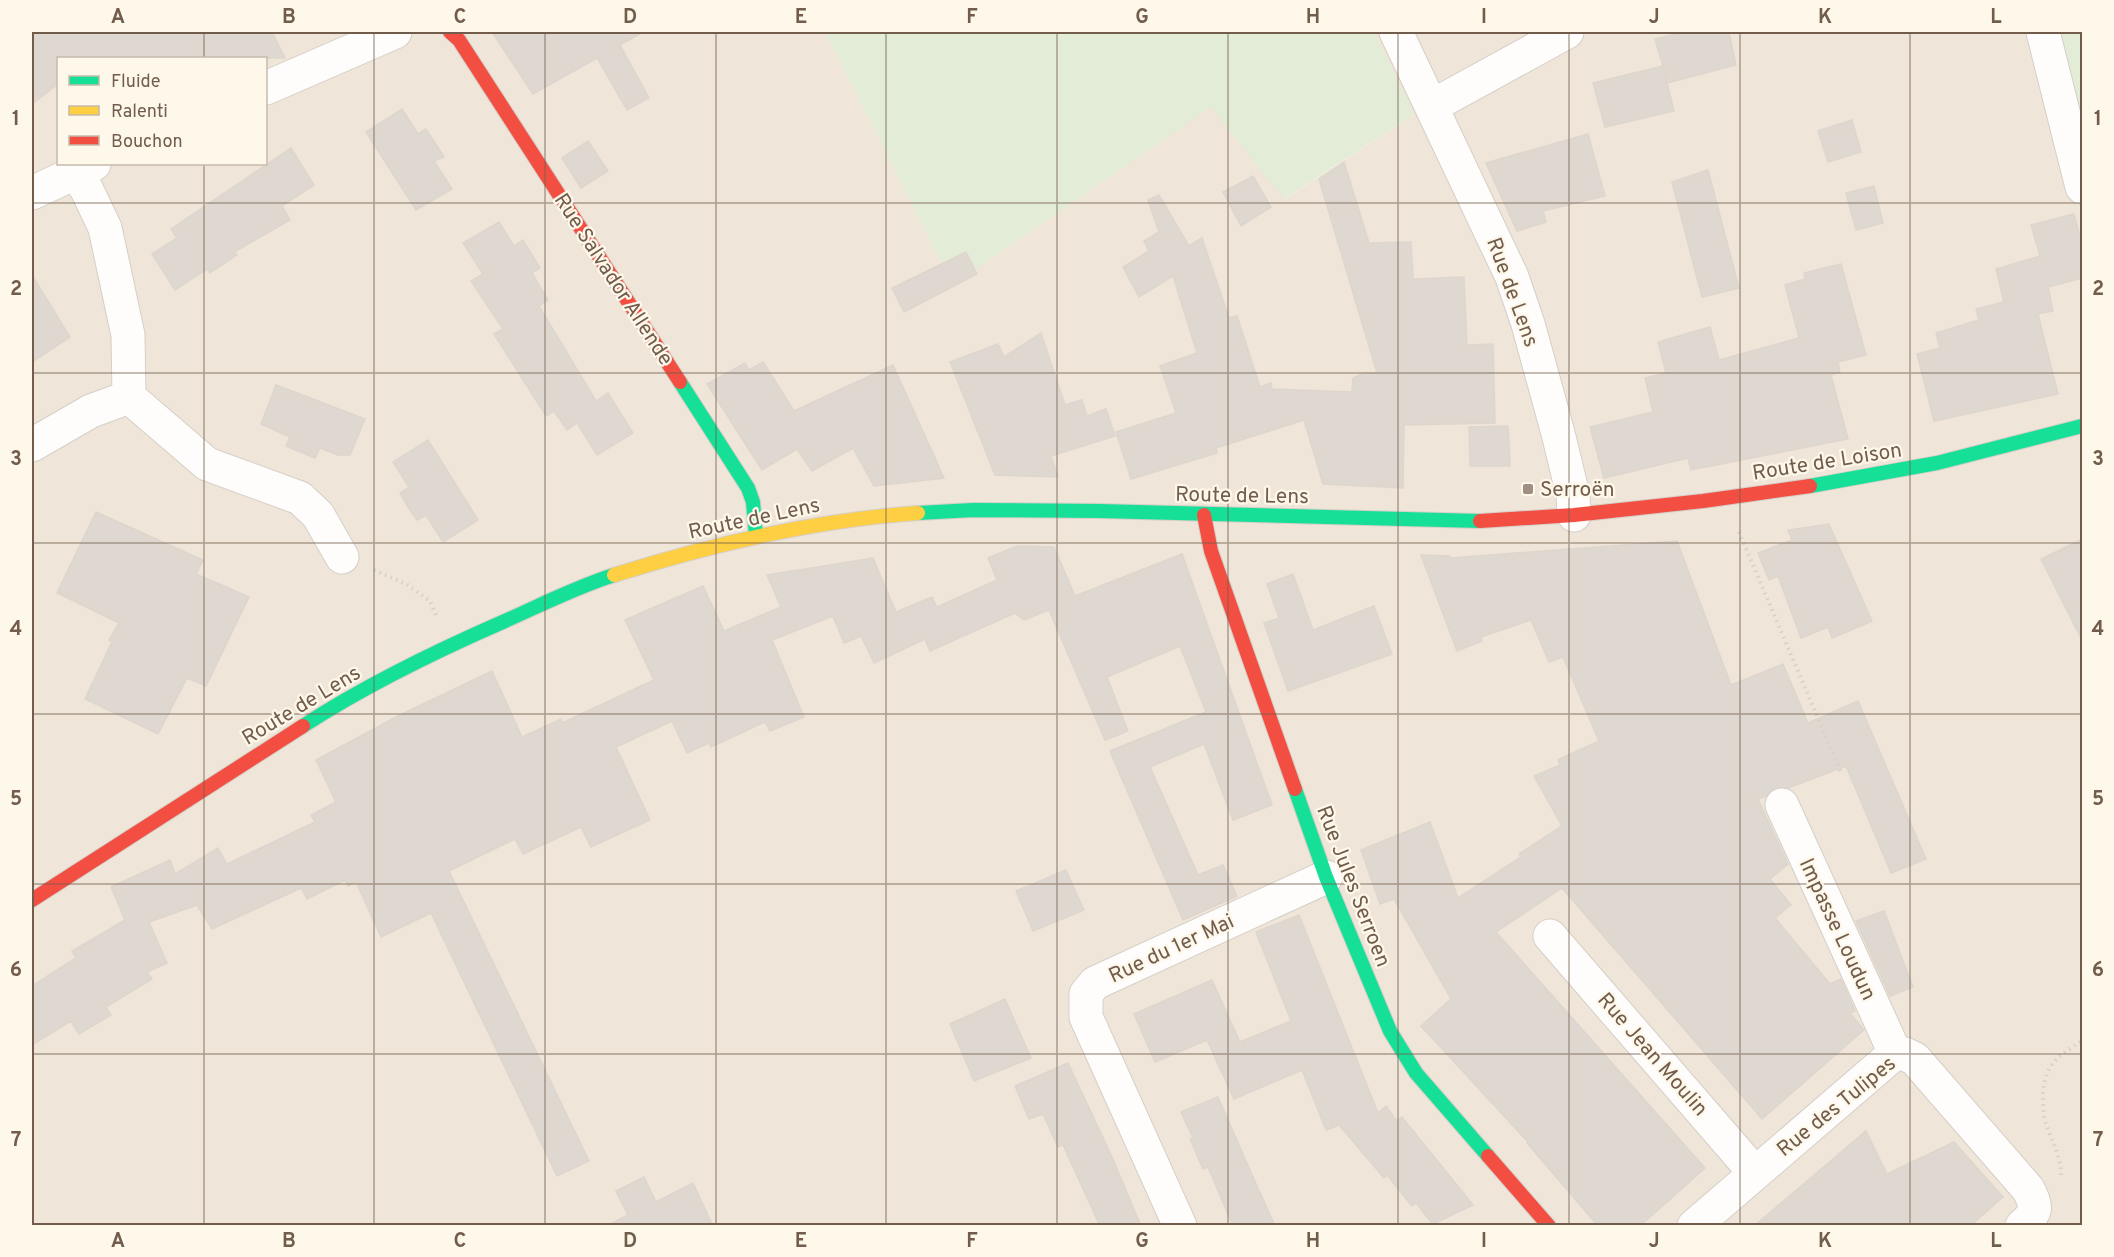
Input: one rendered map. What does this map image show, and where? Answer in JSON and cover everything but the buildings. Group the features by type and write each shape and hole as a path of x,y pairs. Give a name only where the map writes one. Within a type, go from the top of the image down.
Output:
{"street":[{"path":"267,88 395,32"},
{"name":"Rue Salvador Allende","path":"450,32 459,40 748,488 753,502 756,536"},
{"name":"Rue de Lens","path":"1396,32 1512,277 1528,324 1557,433 1573,495 1574,515"},
{"path":"1426,93 1567,32"},
{"path":"2043,32 2082,187"},
{"path":"32,193 84,168 86,188 105,228 128,335 129,397 207,464 300,498 318,515 342,556"},
{"path":"32,445 91,411 129,397"},
{"name":"Route de Loison","path":"1574,515 1725,498 1876,475 1937,463 2082,426"},
{"name":"Route de Lens","path":"32,900 326,711 448,646 587,584 756,536 875,516 973,510 1488,521 1574,515"},
{"name":"Rue Jules Serroen","path":"1204,515 1211,551 1326,877 1385,1021 1416,1073 1549,1226"},
{"name":"Impasse Loudun","path":"1782,805 1895,1053"},
{"name":"Rue du 1er Mai","path":"1180,1226 1086,1017 1086,994 1095,983 1326,877"},
{"name":"Rue Jean Moulin","path":"1550,936 1755,1173"},
{"name":"Rue des Tulipes","path":"1694,1226 1895,1053 1905,1054 1915,1059 2028,1189 2035,1205 2033,1216 2022,1226"}],"path":[{"path":"1725,498 1842,775"},
{"path":"342,556 406,584 430,601 448,646"},
{"path":"2061,1178 2058,1157 2044,1118 2044,1079 2050,1066 2059,1056 2082,1041"}],"shaded area":[{"path":"32,32 825,32 953,285 1211,106 1285,199 1413,115 1374,32 2058,32 2082,125 2082,1225 32,1225"}],"green space":[{"path":"825,32 1374,32 1414,114 1284,199 1211,107 953,285"},
{"path":"2058,32 2082,32 2082,125"}],"traffic: fast":[{"path":"680,382 748,488 753,502 756,536"},
{"path":"1810,486 1937,463 2082,426"},
{"path":"918,513 973,510 1099,511 1480,521"},
{"path":"303,726 376,683 427,657 559,596 614,575"},
{"path":"1295,789 1326,877 1390,1031 1416,1073 1488,1156"}],"traffic: slow":[{"path":"614,575 689,553 764,535 841,521 918,513"}],"traffic: jam":[{"path":"450,32 459,40 680,382"},
{"path":"1480,521 1574,515 1703,501 1810,486"},
{"path":"1204,515 1211,551 1295,789"},
{"path":"32,900 303,726"},
{"path":"1488,1156 1549,1226"}],"place":[{"name":"Serroën","path":"1528,489"}]}
